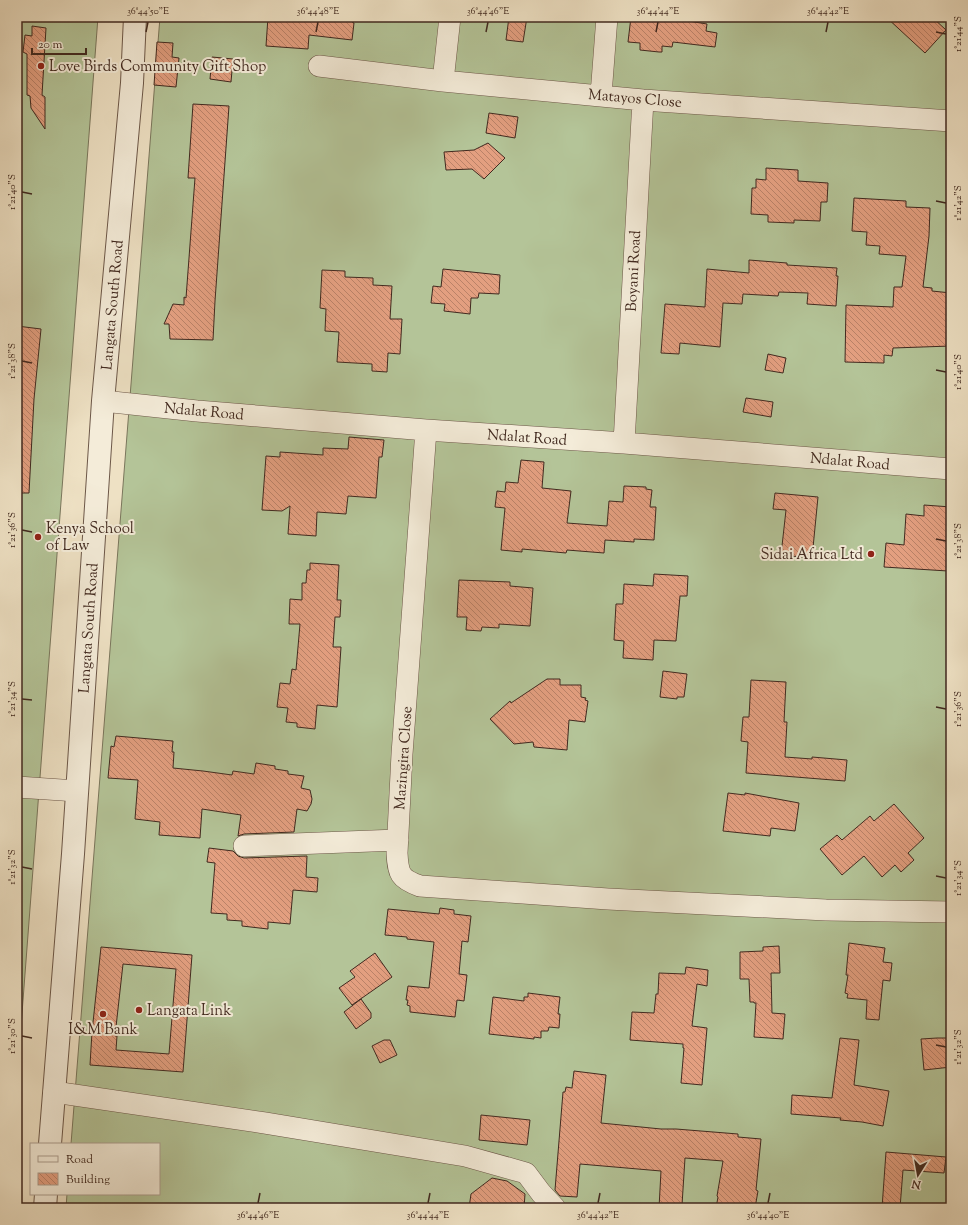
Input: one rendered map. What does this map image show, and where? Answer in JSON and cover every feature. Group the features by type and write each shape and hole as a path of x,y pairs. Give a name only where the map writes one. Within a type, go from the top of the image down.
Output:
{"street":[{"name":"Langata South Road","path":"50,1143 73,854 103,401 132,83 135,17"},
{"path":"443,81 450,17"},
{"path":"601,95 607,17"},
{"name":"Matayos Close","path":"320,66 443,81 643,100 951,121"},
{"name":"Boyani Road","path":"624,443 643,100"},
{"name":"Ndalat Road","path":"103,401 197,411 426,430 624,443 951,469"},
{"name":"Mazingira Close","path":"426,430 402,754 397,863 398,869 405,880 420,886 608,900 826,910 951,912"},
{"path":"17,787 77,791"},
{"path":"244,846 398,840"},
{"path":"54,1092 265,1123 465,1156 526,1173 541,1193 555,1208"},
{"path":"45,1208 46,1195"}],"green space":[{"path":"17,17 98,17 17,1079"},
{"path":"160,17 951,17 951,1208 66,1208 67,1195 160,1195 160,1143 71,1143"}],"building":[{"path":"268,17 344,17 352,20 354,23 352,40 309,35 308,49 266,46"},
{"path":"509,17 527,17 523,42 506,40"},
{"path":"631,17 676,17 676,19 707,24 706,31 717,33 715,47 673,42 672,47 662,46 662,52 640,50 640,43 628,42"},
{"path":"886,17 932,17 946,30 925,53"},
{"path":"32,26 46,28 42,95 45,97 45,129 31,108 30,96 27,95 27,54 23,52 25,35 32,36"},
{"path":"157,42 173,43 172,57 179,58 176,87 154,85"},
{"path":"212,57 233,59 231,82 210,79"},
{"path":"193,104 229,106 213,340 170,339 169,324 164,324 173,304 184,305 184,297 186,298 195,178 188,178"},
{"path":"489,113 518,117 515,138 486,133"},
{"path":"488,143 505,158 484,179 472,169 446,170 444,152 474,150"},
{"path":"766,168 798,170 798,181 828,183 827,202 821,202 820,221 794,220 794,223 768,222 768,215 751,214 752,188 756,188 756,179 766,180"},
{"path":"854,198 906,201 906,207 930,208 929,236 923,287 932,288 932,291 951,293 951,346 893,348 892,356 884,355 884,363 845,362 846,305 893,307 894,287 902,287 906,256 879,254 880,246 866,245 867,232 852,231"},
{"path":"749,260 787,263 787,265 837,268 836,276 838,276 836,306 807,304 808,293 779,292 778,296 743,294 742,304 723,303 720,347 680,343 679,354 661,353 665,304 705,307 707,269 749,273"},
{"path":"443,269 500,275 499,294 479,293 478,298 471,298 470,314 444,311 445,304 431,303 433,286 441,287"},
{"path":"322,270 345,271 345,277 373,278 373,285 392,286 390,319 402,319 400,354 388,353 387,372 372,371 372,364 337,362 339,332 325,331 326,309 320,308"},
{"path":"17,326 41,329 34,399 29,493 17,493"},
{"path":"768,354 786,358 783,373 765,370"},
{"path":"746,398 773,402 771,417 743,412"},
{"path":"349,437 384,440 382,457 379,457 376,498 348,496 346,514 317,512 316,536 288,534 290,506 282,511 262,510 266,456 280,457 280,452 323,455 323,448 348,449"},
{"path":"521,460 544,462 542,488 571,491 567,523 607,526 609,501 623,502 624,486 646,487 646,489 652,490 650,507 656,507 654,540 634,539 634,542 605,540 604,553 567,550 566,553 522,549 522,552 501,550 505,508 495,507 497,491 505,492 506,482 518,483"},
{"path":"775,493 818,497 812,558 781,555 786,510 773,509"},
{"path":"924,505 951,507 951,555 949,555 948,571 884,567 886,543 904,545 906,514 924,516"},
{"path":"310,563 339,565 337,600 341,600 340,617 335,617 333,647 341,647 337,707 317,705 315,729 297,727 297,723 286,722 288,708 277,707 280,683 290,684 292,669 296,670 300,624 289,624 290,599 302,600 302,583 306,583 307,570 310,570"},
{"path":"654,574 688,576 687,596 680,596 676,641 654,640 653,660 623,658 624,641 614,640 616,604 623,604 624,584 653,586"},
{"path":"459,580 510,582 510,586 533,588 530,626 499,624 499,628 482,627 481,631 466,630 467,617 457,617"},
{"path":"663,671 687,674 684,697 677,697 677,699 660,697"},
{"path":"547,679 560,679 560,685 581,685 581,697 586,698 585,700 588,701 585,722 569,720 567,750 534,747 533,742 514,744 490,719 510,701 511,703"},
{"path":"751,680 786,682 784,722 787,722 785,757 812,759 812,757 847,760 845,781 746,773 748,742 741,741 743,717 749,717"},
{"path":"116,736 173,741 173,768 232,775 233,771 254,774 256,763 275,766 275,769 288,771 288,774 304,776 301,788 310,790 312,799 311,804 307,811 297,809 294,832 244,834 238,836 241,815 202,809 200,838 159,835 160,822 135,819 138,780 108,778 111,746 114,747"},
{"path":"728,793 745,795 745,793 799,803 795,831 771,828 770,836 723,831"},
{"path":"894,804 924,838 908,853 914,860 901,872 895,865 882,877 864,856 842,875 820,849 837,835 842,840 870,816 874,821"},
{"path":"209,848 233,851 238,856 244,858 307,856 306,877 318,878 317,892 293,890 290,924 268,922 268,929 242,926 242,921 227,920 227,914 211,913 215,863 207,862"},
{"path":"440,908 454,910 454,914 471,916 468,942 462,941 459,974 467,975 464,1001 457,1000 455,1017 410,1012 410,1006 407,1005 408,1000 406,1000 408,986 429,988 434,942 385,935 388,909 439,914"},
{"path":"849,943 885,948 883,962 892,963 890,981 883,980 879,1020 866,1019 867,1000 847,998 848,994 845,993 848,975 846,975"},
{"path":"779,946 780,973 771,973 772,1013 785,1014 783,1039 754,1037 756,1003 750,1002 749,979 740,979 740,952 763,951 763,947"},
{"path":"101,947 192,955 183,1072 90,1065","holes":["123,964 176,969 169,1054 116,1050 117,1036 115,1036"]},
{"path":"375,953 392,977 352,1005 339,988 355,977 350,971"},
{"path":"686,967 708,970 707,986 697,984 692,1026 707,1028 702,1085 681,1083 684,1048 683,1044 630,1040 632,1012 654,1013 656,994 658,994 659,973 685,974"},
{"path":"528,993 560,997 558,1014 560,1014 559,1028 549,1027 548,1031 541,1031 541,1038 534,1037 534,1039 489,1034 493,997 524,1001 524,997 528,997"},
{"path":"361,999 371,1013 371,1018 356,1029 344,1012"},
{"path":"840,1038 859,1040 854,1085 889,1091 883,1126 840,1120 841,1118 791,1114 792,1095 832,1098"},
{"path":"951,1038 951,1067 924,1070 921,1039"},
{"path":"384,1040 390,1040 397,1055 380,1063 372,1046"},
{"path":"574,1071 606,1075 601,1123 738,1134 738,1137 761,1139 756,1190 758,1191 755,1208 716,1208 723,1161 685,1158 681,1208 659,1208 661,1171 580,1164 577,1197 560,1196 555,1190 563,1092 565,1092 566,1087 572,1088"},
{"path":"481,1115 530,1120 527,1145 479,1140"},
{"path":"886,1152 946,1157 944,1173 903,1170 900,1208 882,1208"},
{"path":"492,1178 507,1181 525,1194 524,1208 469,1208 471,1194"}],"place":[{"name":"Love Birds Community Gift Shop","path":"41,66"},
{"name":"Kenya School of Law","path":"38,537"},
{"name":"Sidai Africa Ltd","path":"871,554"},
{"name":"Langata Link","path":"139,1010"},
{"name":"I&M Bank","path":"103,1014"}]}
